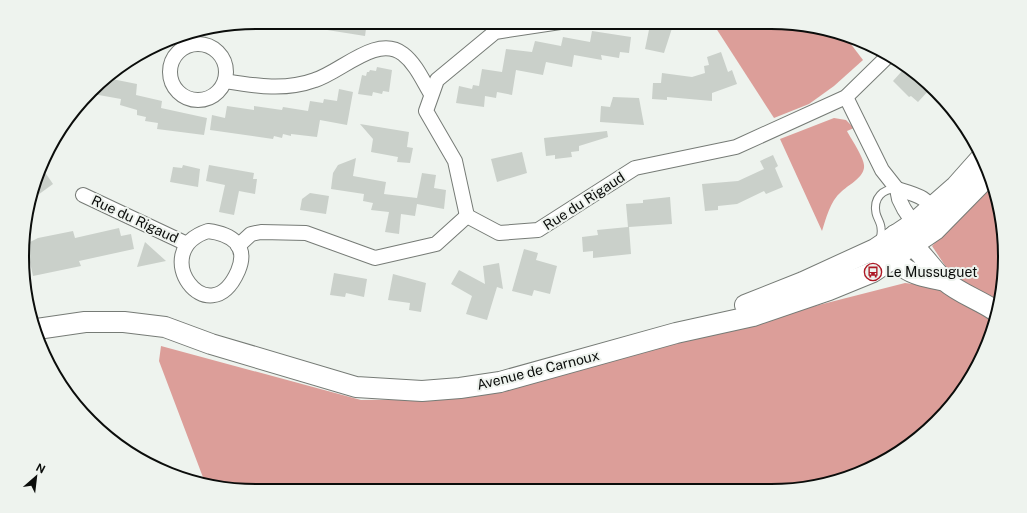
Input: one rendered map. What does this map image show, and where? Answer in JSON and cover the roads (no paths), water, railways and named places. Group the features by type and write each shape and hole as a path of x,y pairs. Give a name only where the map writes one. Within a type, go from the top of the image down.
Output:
{"main road":[{"name":"Avenue de Carnoux","path":"676,333 803,282 875,249 915,222 956,186 978,162"},
{"name":"Avenue de Carnoux","path":"41,328 85,322 124,322 165,327 212,344 356,387 422,391 460,388 500,382 676,333 753,316 821,293 873,272 914,246 935,230 985,179"},
{"path":"946,281 909,272 899,265 893,244 895,235 914,246 946,281 992,309"},
{"name":"Avenue de Carnoux","path":"45,341 111,332 212,344"}],"street":[{"path":"238,246 251,234 260,232 306,233 375,258 436,244 467,216 456,161 426,111 431,94 437,80 495,32 514,29"},
{"path":"194,43 212,47 220,53 225,62 225,81 216,93 204,100 194,100 185,97 178,92 169,76 172,58 178,51 194,43"},
{"path":"225,81 266,87 292,86 315,80 330,74 374,49 393,48 404,54 414,66 431,94"},
{"name":"Rue du Rigaud","path":"467,216 499,233 538,230 635,168 736,147 846,97 885,59"},
{"path":"846,97 882,170 897,189 904,209 915,222 924,227 935,230 932,206 918,195 897,189"},
{"name":"Rue du Rigaud","path":"83,195 187,244"},
{"path":"208,231 222,233 232,238 242,255 240,266 227,289 217,295 206,296 196,292 188,281 182,267 182,254 187,244 196,235 208,231"}],"lane":[{"path":"875,249 881,234 881,226 876,212 879,196 883,191 890,188 897,189"}],"place":[{"name":"Le Mussuguet","path":"873,272"}]}
